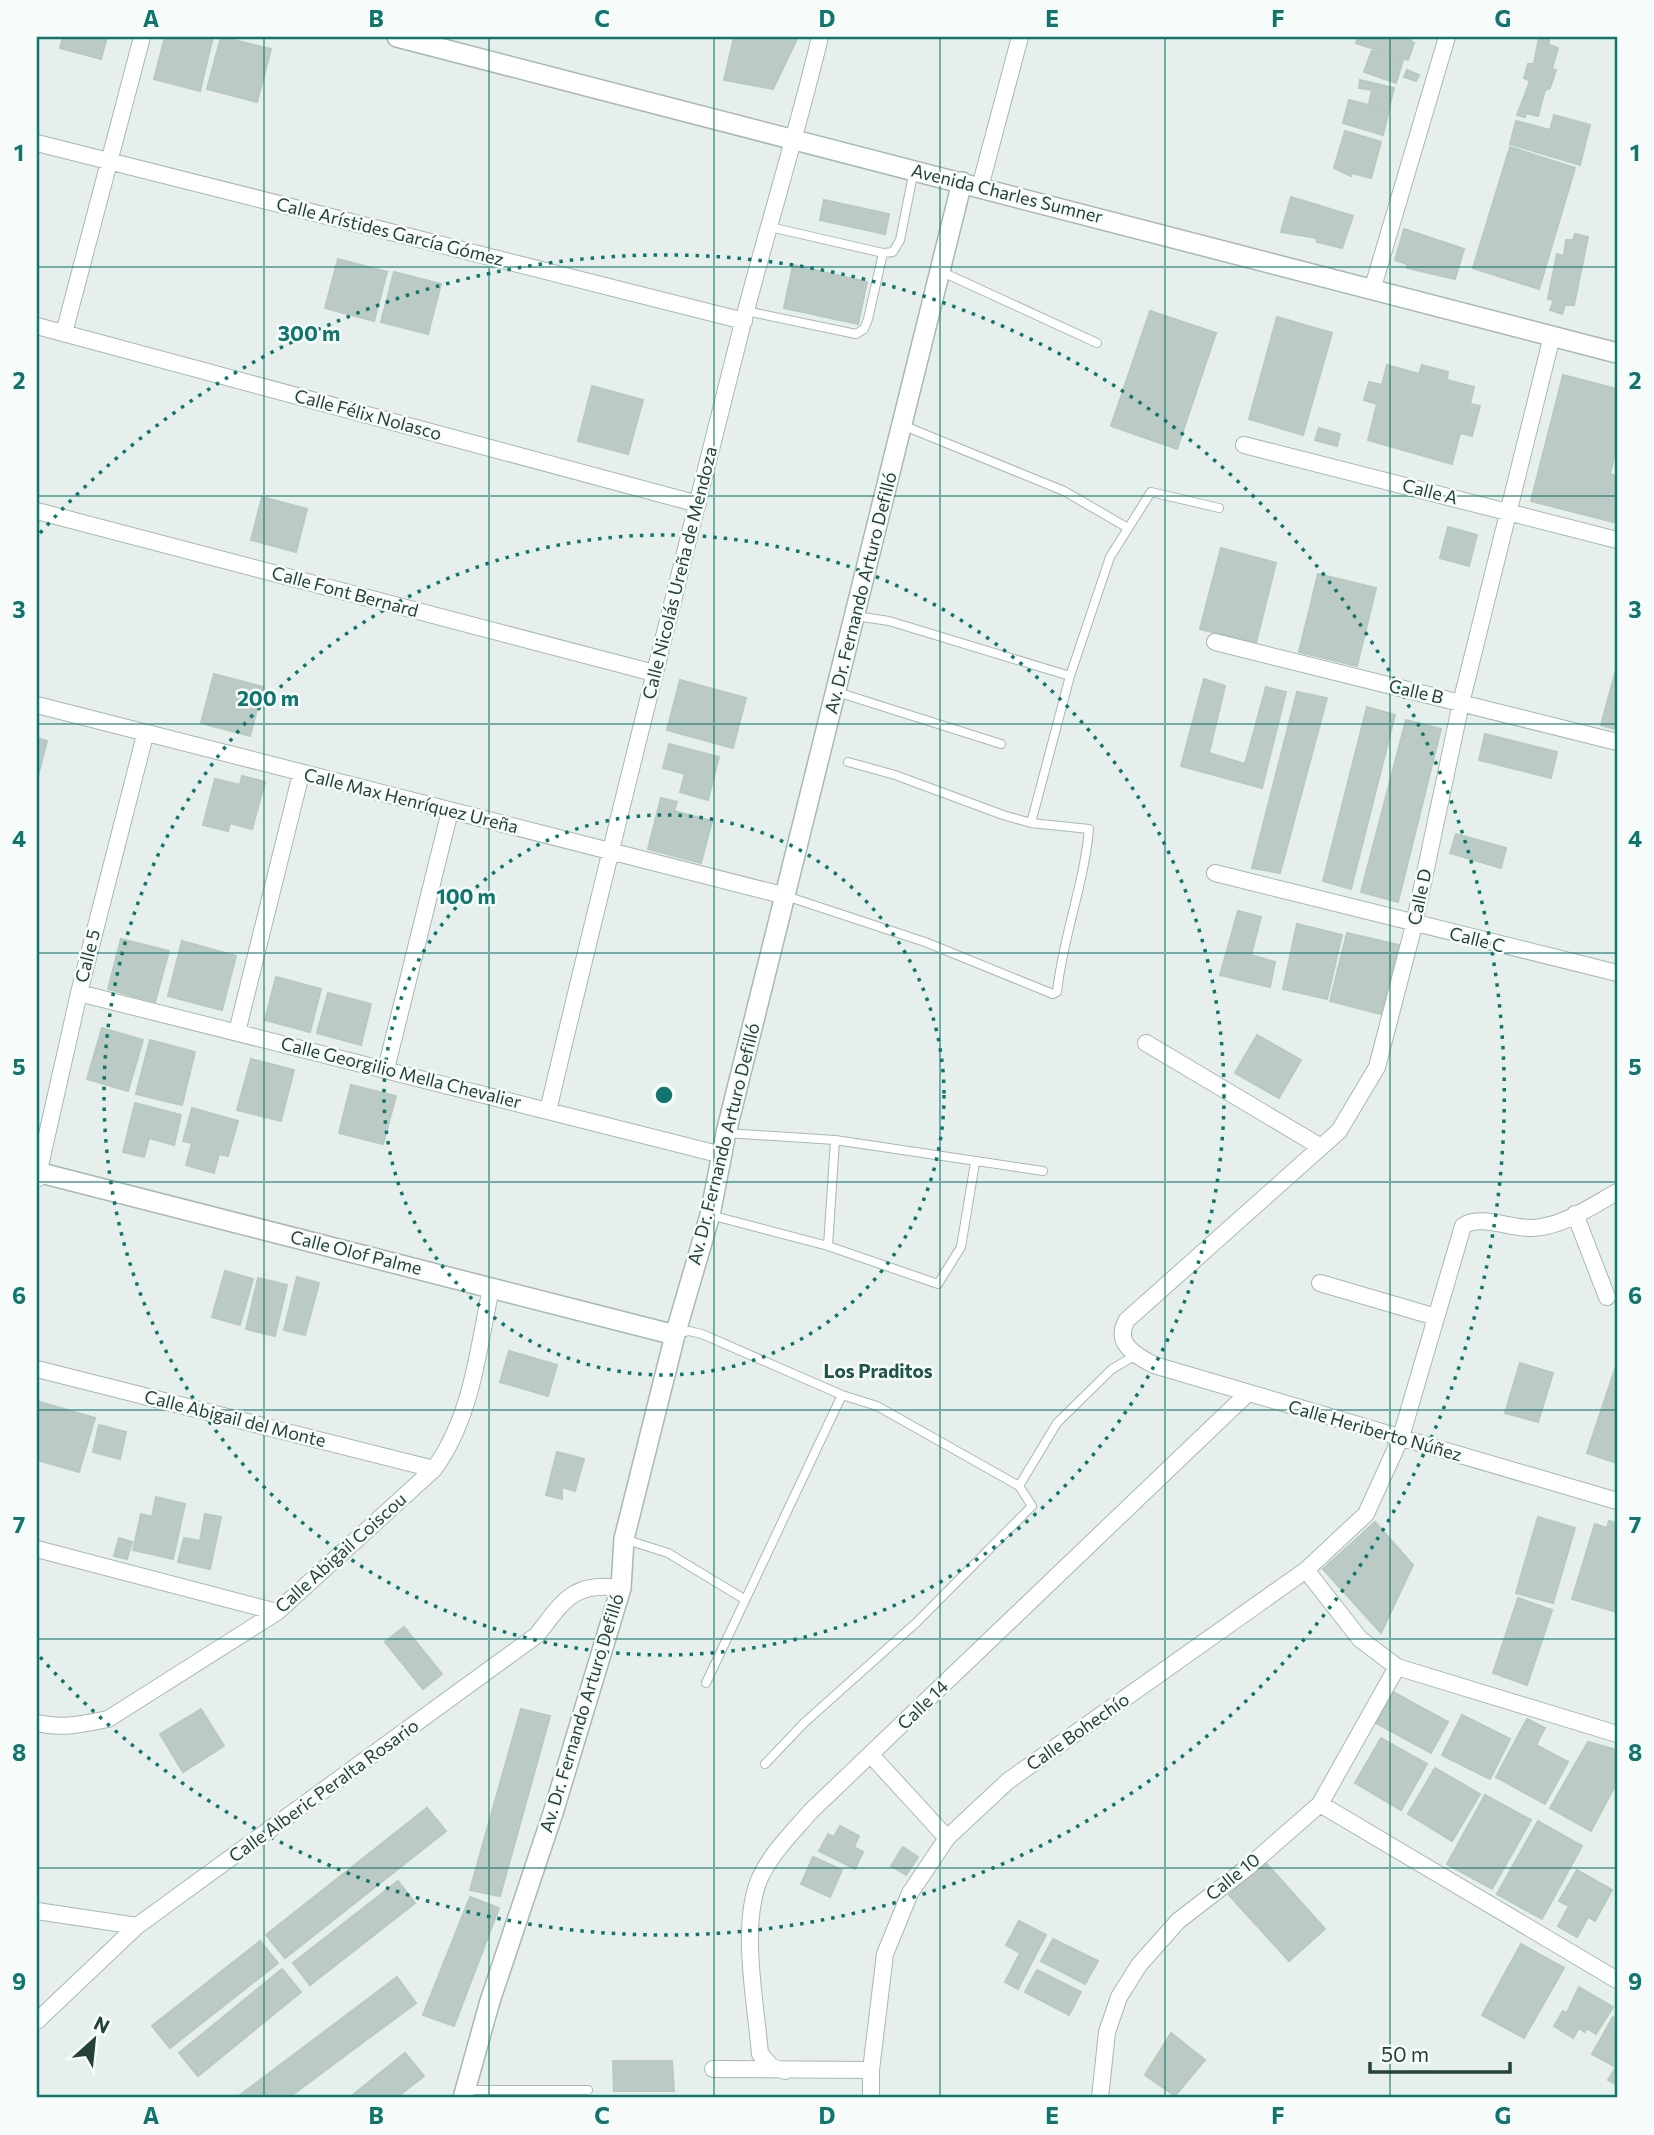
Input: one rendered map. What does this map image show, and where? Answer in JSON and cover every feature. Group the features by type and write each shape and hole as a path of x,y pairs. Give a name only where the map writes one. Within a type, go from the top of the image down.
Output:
{"street":[{"path":"64,333 142,37"},
{"name":"Avenida Charles Sumner","path":"397,37 1373,287 1617,353"},
{"name":"Calle Nicolás Ureña de Mendoza","path":"548,1111 609,849 745,316 795,141 820,37"},
{"name":"Av. Dr. Fernando Arturo Defilló","path":"464,2094 490,2001 553,1813 621,1588 624,1539 675,1335 709,1215 726,1133 940,271 1020,37"},
{"path":"1373,287 1447,37"},
{"name":"Calle Arístides García Gómez","path":"37,143 745,316"},
{"name":"Calle Félix Nolasco","path":"37,326 698,504"},
{"name":"Calle D","path":"1136,1355 1125,1345 1122,1336 1127,1320 1339,1130 1377,1068 1414,925 1461,703 1511,513 1552,336"},
{"name":"Calle A","path":"1244,445 1617,540"},
{"name":"Calle Font Bernard","path":"37,511 654,673"},
{"name":"Calle B","path":"1215,642 1617,742"},
{"name":"Calle Max Henríquez Ureña","path":"37,705 145,735 609,849 786,896"},
{"name":"Calle 5","path":"37,1175 79,993 145,735"},
{"path":"237,1031 301,774"},
{"path":"386,1069 450,811"},
{"name":"Calle C","path":"1215,873 1617,974"},
{"name":"Calle Georgilio Mella Chevalier","path":"79,993 722,1155"},
{"path":"1146,1043 1321,1147"},
{"name":"Calle Olof Palme","path":"37,1175 675,1335"},
{"path":"1606,1297 1575,1214 1617,1192"},
{"name":"Calle Bohechío","path":"871,2098 871,2070 885,1954 910,1893 947,1838 1008,1781 1306,1570 1366,1514 1401,1437 1457,1237 1466,1223 1532,1228 1575,1214"},
{"path":"1320,1283 1436,1317"},
{"name":"Calle Abigail Coiscou","path":"37,1723 50,1726 80,1725 108,1718 277,1612 434,1469 449,1448 464,1412 491,1288"},
{"name":"Calle Heriberto Núñez","path":"1136,1355 1154,1366 1246,1395 1401,1437 1617,1501"},
{"name":"Calle Abigail del Monte","path":"37,1369 434,1469"},
{"name":"Calle 14","path":"785,2071 772,2067 760,2054 751,1940 758,1882 785,1841 1246,1395"},
{"path":"37,1549 277,1612"},
{"path":"1306,1570 1360,1639 1397,1667 1617,1734"},
{"name":"Calle Alberic Peralta Rosario","path":"37,2021 137,1926 537,1635 559,1606 578,1590 596,1584 621,1588"},
{"name":"Calle 10","path":"1100,2098 1107,2032 1119,1997 1139,1965 1178,1921 1248,1867 1320,1804 1397,1667"},
{"path":"871,1755 947,1838"},
{"path":"1320,1804 1617,1980"},
{"path":"37,1911 137,1926"},
{"path":"713,2069 871,2070"}],"lane":[{"path":"770,227 883,253 893,252 900,240 914,170"},
{"path":"745,316 856,334 864,329 868,319 883,253"},
{"path":"940,271 1097,343"},
{"path":"902,425 1063,491 1128,528"},
{"path":"1031,823 1070,676 1110,557 1151,492 1219,508"},
{"path":"856,616 889,621 1070,676"},
{"path":"836,692 1001,744"},
{"path":"786,896 925,942 1056,994 1061,954 1077,900 1089,829 1031,823 894,775 848,762"},
{"path":"726,1133 835,1140 975,1163 1043,1171"},
{"path":"828,1246 835,1140"},
{"path":"709,1215 828,1246 938,1284 961,1247 975,1163"},
{"path":"675,1335 690,1331 702,1334 842,1395 877,1406 1019,1486 1031,1501 1030,1511 917,1622 804,1723 765,1764"},
{"path":"1019,1486 1057,1423 1112,1369 1136,1355"},
{"path":"706,1683 744,1599 779,1535 842,1395"},
{"path":"624,1539 668,1553 744,1599"},
{"path":"464,2094 587,2090"}],"building":[{"path":"63,37 107,37 101,59 60,48"},
{"path":"165,37 213,37 200,91 154,79"},
{"path":"221,37 271,49 257,102 207,89"},
{"path":"734,37 798,37 773,89 724,80"},
{"path":"1358,37 1406,37 1414,43 1408,60 1356,43"},
{"path":"1539,37 1549,39 1549,45 1558,48 1552,69 1556,70 1550,88 1545,90 1538,116 1526,113 1525,117 1517,115 1530,81 1524,78 1528,64 1534,64"},
{"path":"1372,50 1403,60 1396,83 1364,72"},
{"path":"1407,70 1419,75 1416,81 1404,77"},
{"path":"1360,80 1394,88 1389,108 1369,104 1372,90 1359,88"},
{"path":"1349,100 1389,110 1383,135 1343,123"},
{"path":"1554,115 1590,125 1580,165 1510,144 1516,121 1550,130"},
{"path":"1345,131 1381,142 1371,178 1352,173 1351,176 1334,168"},
{"path":"1510,147 1575,168 1539,289 1473,268"},
{"path":"1291,197 1353,216 1342,248 1317,242 1316,238 1281,232"},
{"path":"824,200 889,214 885,234 820,220"},
{"path":"1404,229 1464,249 1455,279 1407,268 1407,264 1395,260"},
{"path":"1575,234 1588,237 1574,305 1565,305 1562,314 1550,310 1554,300 1548,299 1557,254 1564,256 1566,240 1573,240"},
{"path":"338,259 387,272 374,321 325,308"},
{"path":"793,265 867,282 858,324 784,308"},
{"path":"394,272 441,284 428,334 381,322"},
{"path":"1150,311 1216,333 1177,449 1111,426"},
{"path":"1277,317 1332,333 1303,435 1249,419"},
{"path":"1387,365 1419,374 1422,365 1448,372 1447,380 1474,387 1470,404 1480,406 1472,436 1460,433 1452,464 1368,440 1377,404 1364,400 1369,382 1382,385"},
{"path":"1563,375 1617,389 1617,446 1610,474 1617,476 1617,523 1531,501"},
{"path":"592,386 643,400 628,454 578,441"},
{"path":"1319,428 1340,434 1337,446 1315,440"},
{"path":"262,497 307,509 296,552 251,540"},
{"path":"1448,527 1477,535 1469,566 1440,558"},
{"path":"1221,548 1276,563 1256,643 1200,629"},
{"path":"1318,574 1376,588 1357,666 1299,652"},
{"path":"1617,666 1617,730 1601,725"},
{"path":"214,674 263,687 250,736 201,723"},
{"path":"1204,679 1225,686 1209,753 1245,764 1266,687 1286,692 1262,788 1181,766"},
{"path":"680,680 746,698 733,748 667,730"},
{"path":"1297,692 1327,698 1280,873 1252,868"},
{"path":"1367,707 1395,715 1351,889 1323,881"},
{"path":"1406,720 1441,729 1398,902 1361,892"},
{"path":"1485,734 1557,752 1551,778 1479,760"},
{"path":"37,738 47,741 37,780"},
{"path":"669,744 719,757 708,800 680,792 685,774 663,768"},
{"path":"242,776 265,782 252,829 230,823 228,831 203,825 215,779 240,785"},
{"path":"661,798 677,802 674,811 712,821 701,863 648,849"},
{"path":"1456,834 1506,848 1501,868 1450,853"},
{"path":"1238,911 1261,917 1251,955 1275,962 1270,987 1220,975"},
{"path":"1297,924 1342,935 1327,999 1283,989"},
{"path":"1347,933 1399,945 1381,1014 1330,1001"},
{"path":"121,939 169,951 155,1002 108,989"},
{"path":"182,941 236,956 222,1010 168,996"},
{"path":"276,977 321,989 310,1032 265,1020"},
{"path":"328,993 371,1004 361,1045 317,1033"},
{"path":"102,1028 143,1040 128,1091 87,1079"},
{"path":"1257,1035 1301,1060 1279,1098 1235,1073"},
{"path":"150,1040 195,1052 182,1105 136,1094"},
{"path":"251,1059 294,1070 281,1121 237,1110"},
{"path":"351,1085 396,1096 383,1144 339,1133"},
{"path":"135,1103 181,1115 174,1145 149,1138 144,1157 123,1152"},
{"path":"192,1108 238,1121 228,1156 219,1154 214,1173 186,1165 192,1143 183,1141"},
{"path":"225,1271 253,1279 240,1325 212,1317"},
{"path":"297,1277 319,1283 305,1335 284,1330"},
{"path":"258,1278 287,1285 275,1336 246,1329"},
{"path":"509,1351 557,1365 548,1396 500,1382"},
{"path":"1520,1363 1553,1373 1538,1422 1505,1413"},
{"path":"1617,1363 1617,1463 1587,1453"},
{"path":"40,1402 95,1418 79,1472 37,1460 37,1412"},
{"path":"99,1425 126,1432 120,1459 93,1452"},
{"path":"557,1452 584,1459 575,1491 562,1487 562,1499 546,1495"},
{"path":"156,1497 185,1504 173,1559 133,1550 141,1514 152,1517"},
{"path":"205,1514 221,1517 210,1569 178,1562 184,1538 200,1541"},
{"path":"1538,1517 1575,1528 1553,1603 1516,1593"},
{"path":"1609,1521 1617,1523 1617,1612 1572,1599 1595,1524 1607,1528"},
{"path":"1375,1522 1413,1565 1381,1633 1323,1569"},
{"path":"119,1538 132,1542 127,1559 114,1556"},
{"path":"1518,1598 1552,1610 1527,1685 1493,1673"},
{"path":"404,1627 442,1674 423,1689 385,1642"},
{"path":"1393,1692 1448,1722 1431,1753 1376,1723"},
{"path":"201,1709 224,1746 183,1772 160,1734"},
{"path":"521,1709 550,1716 500,1896 470,1890"},
{"path":"1462,1715 1510,1739 1490,1779 1442,1755"},
{"path":"1527,1719 1545,1728 1536,1745 1568,1762 1545,1804 1496,1777"},
{"path":"1381,1738 1427,1764 1401,1810 1355,1783"},
{"path":"1588,1742 1617,1750 1617,1782 1591,1831 1550,1808"},
{"path":"1435,1768 1480,1794 1452,1841 1408,1814"},
{"path":"1485,1795 1531,1820 1492,1889 1447,1864"},
{"path":"427,1808 446,1831 285,1958 266,1935"},
{"path":"1538,1821 1582,1846 1542,1919 1497,1894"},
{"path":"840,1826 859,1836 854,1847 863,1852 855,1869 819,1851 828,1834 834,1837"},
{"path":"903,1847 918,1857 906,1875 891,1866"},
{"path":"813,1857 842,1870 830,1897 801,1884"},
{"path":"1265,1862 1325,1929 1289,1961 1229,1895"},
{"path":"1577,1870 1612,1890 1595,1921 1588,1917 1577,1937 1558,1926 1569,1906 1559,1901"},
{"path":"398,1881 415,1903 310,1985 293,1963"},
{"path":"470,1897 499,1908 454,2026 423,2015"},
{"path":"1019,1921 1046,1935 1018,1989 1005,1982 1020,1953 1006,1945"},
{"path":"1053,1939 1098,1961 1085,1984 1041,1961"},
{"path":"260,1941 278,1963 170,2048 152,2026"},
{"path":"1521,1944 1564,1968 1524,2038 1482,2015"},
{"path":"282,1969 301,1992 198,2076 179,2053"},
{"path":"1037,1970 1081,1992 1069,2015 1025,1992"},
{"path":"397,1977 416,2003 288,2098 236,2098"},
{"path":"1579,1987 1613,2007 1596,2034 1587,2028 1585,2032 1579,2028 1573,2038 1554,2026 1563,2011 1567,2013"},
{"path":"1613,2017 1617,2020 1617,2085 1608,2080 1616,2067 1592,2054"},
{"path":"1171,2033 1205,2060 1175,2096 1145,2075"},
{"path":"405,2053 424,2076 396,2098 349,2098"},
{"path":"613,2061 672,2061 674,2091 614,2091"}],"district":[{"name":"Los Praditos","path":"878,1371"}]}
